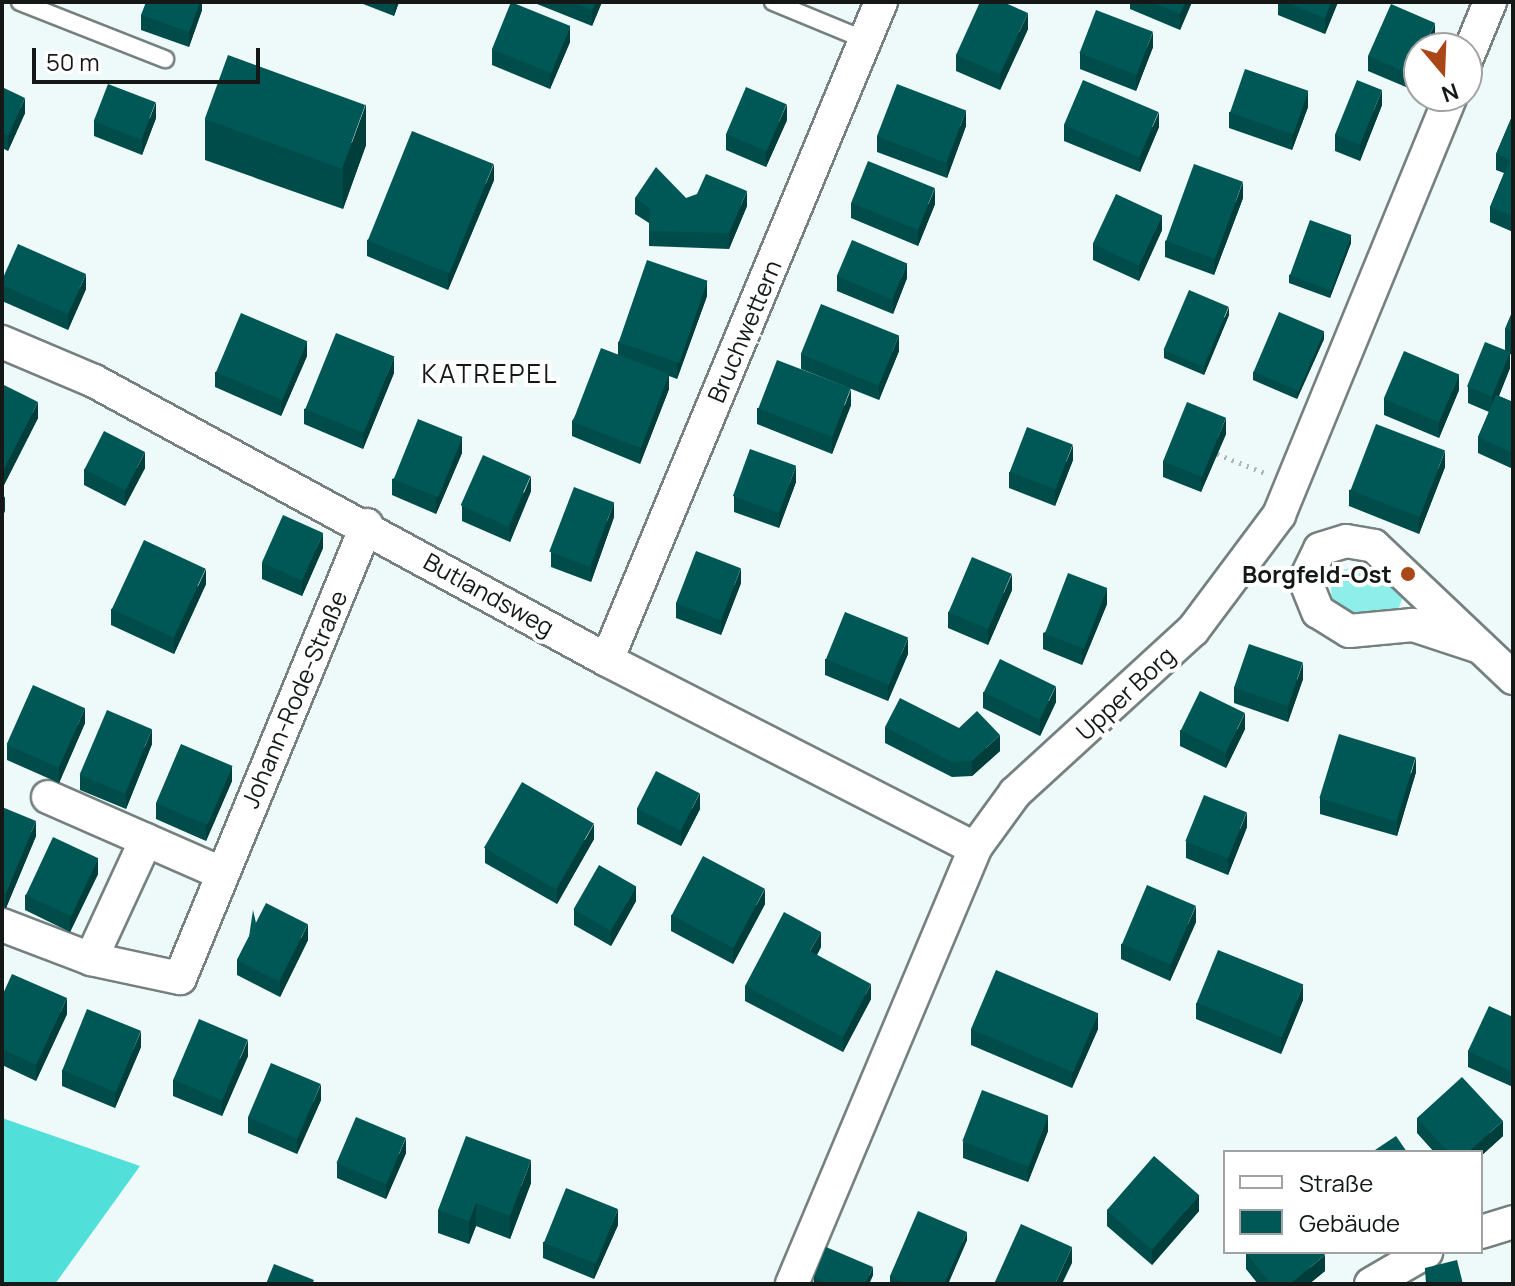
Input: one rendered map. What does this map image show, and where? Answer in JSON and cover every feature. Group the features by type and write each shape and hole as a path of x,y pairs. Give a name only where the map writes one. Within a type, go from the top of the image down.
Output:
{"street":[{"name":"Bruchwettern","path":"607,660 881,2"},
{"path":"1478,32 1490,2"},
{"name":"Upper Borg","path":"792,1284 975,848 1015,793 1193,630 1279,515 1444,112"},
{"name":"Butlandsweg","path":"2,342 94,381 367,525 607,660 975,848"},
{"path":"1279,515 1320,549"},
{"name":"Johann-Rode-Straße","path":"2,925 91,959 180,978 367,525"},
{"path":"1480,647 1413,625 1349,631 1332,624 1318,612 1305,580 1320,549 1346,541 1374,546 1513,678"},
{"path":"48,797 221,873"},
{"path":"91,959 146,840"},
{"path":"1483,1231 1513,1222"},
{"path":"1371,1284 1423,1254"}],"lane":[{"path":"20,2 165,59"},
{"path":"773,2 865,40"}],"path":[{"path":"1217,454 1292,484"}],"shaded area":[{"path":"1361,563 1404,592 1398,611 1350,613 1332,602 1330,576"},
{"path":"2,1118 140,1166 55,1284 2,1284"}],"building":[{"path":"146,2 200,2 189,32 141,15"},
{"path":"511,2 570,26 551,73 492,49"},
{"path":"572,2 596,2 592,10"},
{"path":"980,2 1003,2 1028,13 1000,74 956,55"},
{"path":"1150,2 1185,2 1180,14"},
{"path":"1285,2 1331,2 1325,18"},
{"path":"1391,4 1435,23 1431,32 1403,32 1403,71 1368,56"},
{"path":"1096,10 1153,32 1136,75 1080,53"},
{"path":"228,55 365,105 342,169 205,119"},
{"path":"1245,69 1308,91 1293,134 1230,112"},
{"path":"1083,80 1158,112 1139,157 1064,125"},
{"path":"1357,80 1382,90 1360,145 1335,135"},
{"path":"108,84 156,102 141,140 94,121"},
{"path":"897,84 966,111 946,163 877,136"},
{"path":"2,87 25,98 8,136 2,133"},
{"path":"746,87 787,104 767,151 726,134"},
{"path":"1513,114 1513,216 1490,207 1510,160 1496,154"},
{"path":"412,131 494,164 449,273 368,240"},
{"path":"868,161 935,188 918,230 851,203"},
{"path":"1194,164 1243,182 1215,259 1166,241"},
{"path":"656,167 686,198 697,194 706,174 747,191 729,233 649,231 650,208 635,198"},
{"path":"1116,194 1162,216 1139,265 1093,244"},
{"path":"1310,220 1351,235 1331,290 1290,275"},
{"path":"852,240 907,263 892,299 837,276"},
{"path":"18,244 86,274 68,314 2,285"},
{"path":"647,260 708,281 679,363 619,342"},
{"path":"1189,290 1229,307 1203,367 1164,350"},
{"path":"821,304 899,335 879,386 801,354"},
{"path":"1513,310 1513,332 1505,329"},
{"path":"1279,312 1324,331 1299,391 1254,372"},
{"path":"241,313 307,341 282,400 216,372"},
{"path":"336,333 394,357 364,433 305,409"},
{"path":"1485,342 1510,352 1492,397 1467,387"},
{"path":"601,348 669,374 641,448 573,422"},
{"path":"1404,351 1459,374 1439,422 1384,399"},
{"path":"777,360 851,388 832,437 758,409"},
{"path":"2,384 38,402 4,469 2,468"},
{"path":"1496,395 1513,402 1513,453 1478,437"},
{"path":"1187,402 1226,418 1202,477 1163,461"},
{"path":"418,419 463,437 438,497 394,479"},
{"path":"1376,424 1445,451 1420,517 1351,490"},
{"path":"1027,427 1073,445 1056,489 1010,472"},
{"path":"104,431 145,452 125,490 84,469"},
{"path":"750,449 796,466 779,513 733,496"},
{"path":"483,455 531,476 508,526 461,505"},
{"path":"574,487 614,502 589,567 549,551"},
{"path":"283,515 323,533 302,580 262,563"},
{"path":"144,540 206,569 174,638 112,609"},
{"path":"696,551 741,568 721,620 676,603"},
{"path":"972,557 1012,574 988,629 949,612"},
{"path":"1068,573 1107,588 1084,649 1045,634"},
{"path":"845,612 908,637 889,685 826,659"},
{"path":"1249,644 1303,663 1288,706 1234,687"},
{"path":"1000,659 1056,686 1040,719 984,692"},
{"path":"33,685 85,708 59,768 7,744"},
{"path":"1200,691 1245,713 1226,752 1181,731"},
{"path":"900,698 959,728 977,711 1000,735 972,761 952,762 885,727"},
{"path":"107,710 152,729 125,794 80,774"},
{"path":"1339,734 1416,757 1396,821 1319,798"},
{"path":"181,744 233,766 208,825 156,803"},
{"path":"656,771 700,793 681,831 637,808"},
{"path":"522,782 594,823 556,889 484,848"},
{"path":"1204,795 1247,812 1228,859 1185,841"},
{"path":"2,807 36,821 6,893 2,891"},
{"path":"53,837 98,858 71,916 26,895"},
{"path":"703,856 765,889 733,948 672,915"},
{"path":"599,865 636,886 611,931 574,909"},
{"path":"1147,885 1196,906 1171,965 1122,944"},
{"path":"266,903 308,924 279,981 237,960"},
{"path":"253,910 256,923 249,937"},
{"path":"784,912 821,932 810,951 871,984 843,1037 745,986"},
{"path":"1218,950 1303,984 1282,1037 1197,1003"},
{"path":"996,970 1098,1013 1073,1072 971,1029"},
{"path":"12,974 67,998 36,1065 2,1049 2,996"},
{"path":"1489,1006 1513,1017 1513,1072 1468,1051"},
{"path":"87,1009 141,1031 116,1092 62,1070"},
{"path":"199,1019 248,1040 222,1100 173,1080"},
{"path":"271,1063 321,1084 298,1138 248,1117"},
{"path":"1462,1077 1503,1121 1470,1150 1446,1150 1417,1118"},
{"path":"982,1090 1048,1115 1029,1167 962,1141"},
{"path":"356,1117 406,1138 386,1184 336,1163"},
{"path":"466,1136 531,1160 510,1216 476,1203 469,1221 438,1210"},
{"path":"1396,1136 1406,1150 1375,1150"},
{"path":"1154,1156 1199,1195 1152,1250 1107,1210"},
{"path":"566,1188 618,1209 596,1264 544,1243"},
{"path":"918,1211 967,1232 944,1284 907,1284 890,1276"},
{"path":"1021,1224 1072,1247 1055,1284 994,1284"},
{"path":"826,1247 873,1267 865,1284 829,1284 814,1277"},
{"path":"1247,1254 1325,1255 1290,1284 1271,1284"},
{"path":"1457,1260 1463,1284 1429,1284 1425,1268"},
{"path":"274,1264 314,1280 312,1284 266,1284"}],"place":[{"name":"Borgfeld-Ost","path":"1408,574"}],"district":[{"name":"KATREPEL","path":"490,374"}]}
